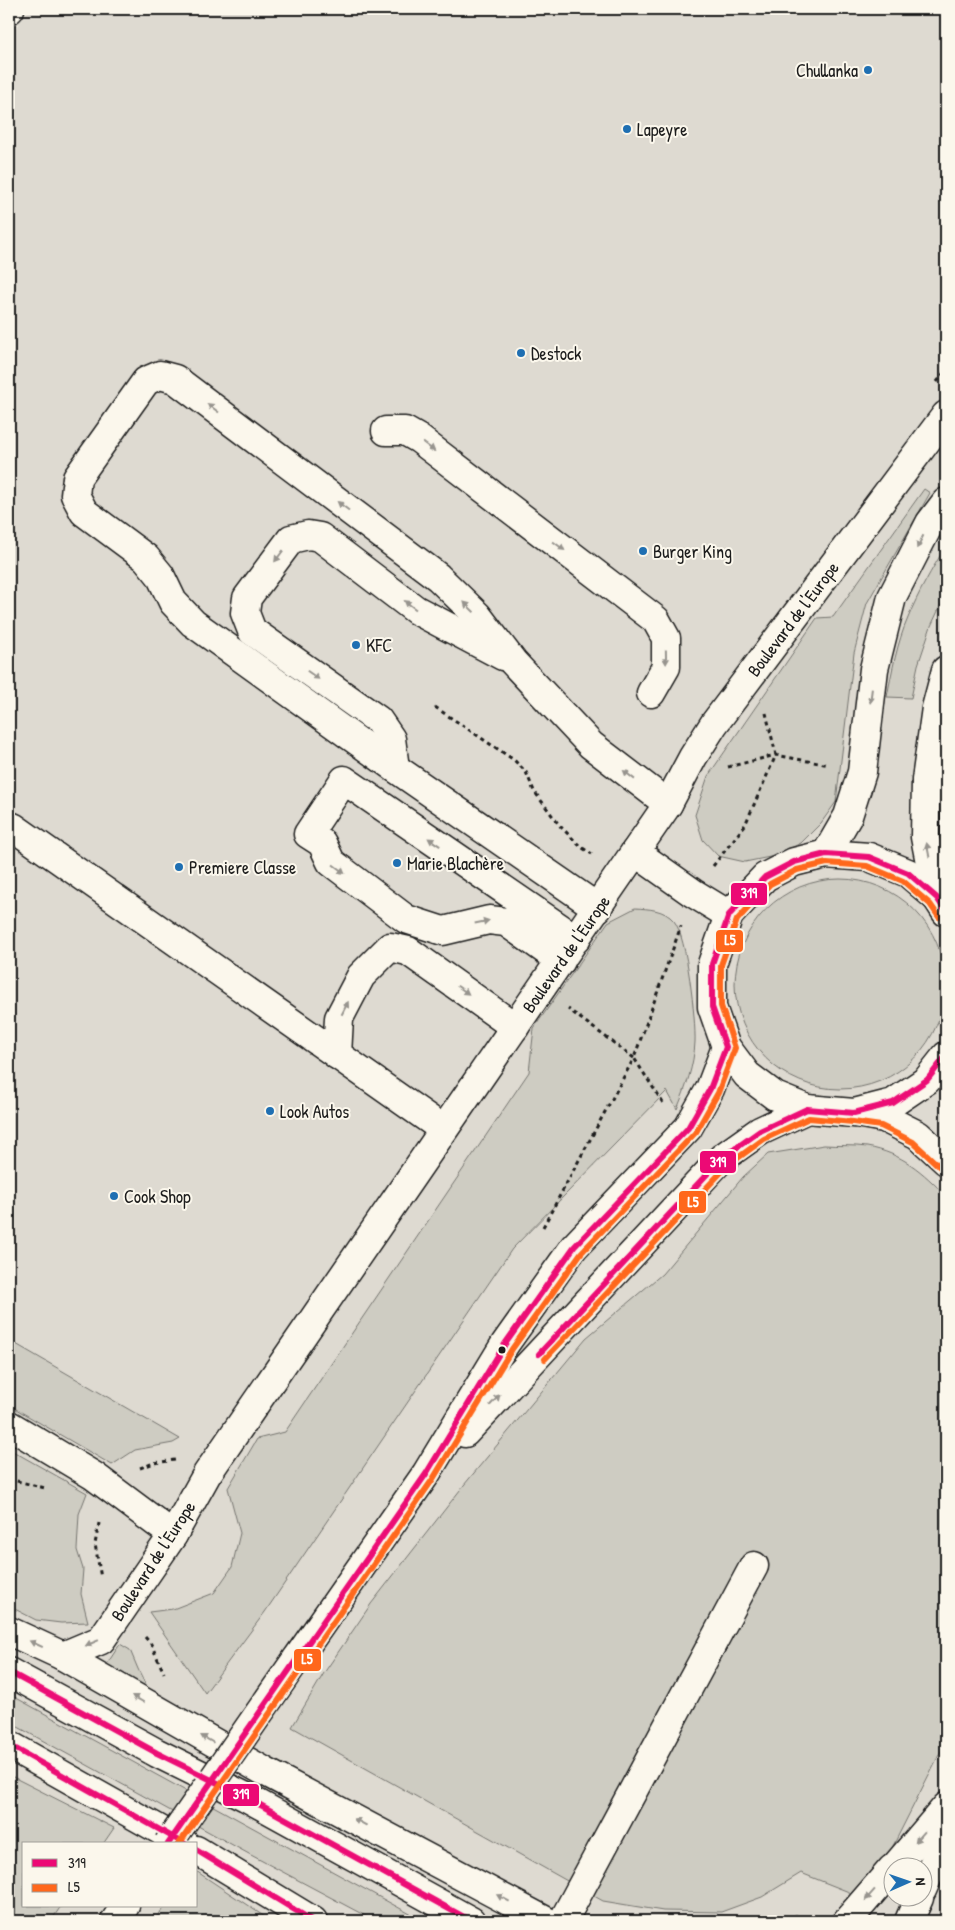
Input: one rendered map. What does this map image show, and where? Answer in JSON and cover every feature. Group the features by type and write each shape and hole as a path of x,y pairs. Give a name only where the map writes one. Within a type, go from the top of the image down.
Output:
{"street":[{"path":"598,908 396,768 193,623 173,602 160,575 146,558 84,512 75,495 77,478 146,381 160,375 175,379 438,577 477,615 513,662 591,745 668,804"},
{"name":"Boulevard de l'Europe","path":"62,1656 101,1640 173,1535 207,1474 668,804 693,757 714,724 946,415"},
{"path":"386,431 405,431 419,439 656,620 666,638 666,667 651,693"},
{"path":"826,854 848,816 862,772 874,669 892,597 930,523 946,502"},
{"path":"396,768 391,739 378,720 252,631 245,613 247,598 291,539 308,535 320,537 416,610 513,662"},
{"path":"942,905 925,837 926,780 936,708 946,670"},
{"path":"561,961 506,922 489,920 443,931 406,919 331,862 322,843 308,834 344,780 576,939"},
{"path":"13,827 443,1129"},
{"path":"942,905 908,873 869,857 826,854 794,862 765,877 729,915 712,964 712,1007 726,1047 747,1075 775,1096 807,1109 884,1118 918,1135 946,1161"},
{"path":"628,863 693,893 729,915"},
{"path":"337,1055 339,1018 361,976 390,948 408,951 515,1027"},
{"path":"169,1842 426,1474 505,1344 574,1246 688,1128 710,1089 726,1047"},
{"path":"854,1113 893,1102 926,1080 946,1056"},
{"path":"426,1474 722,1158 760,1131 807,1109"},
{"path":"9,1425 94,1476 173,1535"},
{"path":"563,1921 754,1566"},
{"path":"9,1631 62,1656 264,1771 546,1921"},
{"path":"9,1672 157,1753 246,1797 471,1921"},
{"path":"9,1745 181,1842"},
{"path":"902,1858 946,1807"},
{"path":"932,1868 946,1836"},
{"path":"198,1851 313,1921"},
{"path":"847,1921 882,1881"},
{"path":"114,1921 124,1908"},
{"path":"909,1921 915,1908"}],"path":[{"path":"540,1234 634,1058 693,893 745,825 776,755 767,716 763,660"},
{"path":"435,707 514,760 526,772 534,791 560,826 582,847 628,863"},
{"path":"693,757 711,771 776,755 862,772"},
{"path":"541,989 634,1058 667,1109 688,1128"},
{"path":"113,1490 101,1510 95,1544 101,1573 99,1605 133,1624 152,1644 161,1670 166,1676"},
{"path":"778,1921 796,1916 810,1921"}],"shaded area":[{"path":"30,9 946,9 946,1921 9,1921 9,36"},
{"path":"924,489 930,493 867,603 854,653 836,802 821,823 801,843 775,856 745,862 718,856 703,840 695,815 708,776 817,618 833,617"},
{"path":"946,546 946,594 931,626 918,665 911,698 887,697 895,657 904,628 930,572"},
{"path":"830,879 850,879 871,883 890,891 915,909 928,925 941,953 945,984 941,1015 928,1043 915,1059 899,1072 871,1085 850,1089 830,1089 809,1085 790,1077 773,1066 758,1051 747,1034 739,1015 735,994 735,974 739,953 747,934 758,917 773,902 790,891 809,883"},
{"path":"635,908 661,912 674,921 679,930 687,960 694,1016 695,1042 689,1076 677,1109 667,1091 512,1249 265,1612 205,1693 149,1612 173,1609 214,1593 232,1567 240,1533 228,1488 257,1439 285,1432 529,1072 534,1028 608,922"},
{"path":"824,1145 857,1146 880,1150 911,1165 946,1196 946,1741 891,1850 884,1858 882,1858 882,1861 854,1894 801,1873 762,1897 721,1912 663,1911 603,1901 292,1727 324,1673 371,1604 464,1485 586,1338 662,1274 743,1177 768,1154"},
{"path":"9,1340 180,1439 173,1443 135,1450 112,1465 9,1405"},
{"path":"9,1449 87,1493 79,1514 77,1550 83,1569 81,1594 88,1622 61,1623 36,1620 9,1606"},
{"path":"120,1644 130,1650 149,1691 105,1667"},
{"path":"9,1694 423,1921 375,1921 249,1854 9,1722"},
{"path":"9,1775 114,1828 104,1842 22,1842 22,1908 60,1908 51,1921 9,1921"},
{"path":"198,1872 271,1921 154,1921 164,1908 198,1908"}],"transit line":[{"name":"319","path":"169,1842 426,1474 505,1344 574,1247 688,1128 710,1089 726,1047 712,1007 712,964 729,915 765,877 794,862 826,854 869,857 908,873 937,898 946,912"},
{"name":"L5","path":"180,1842 433,1479 512,1349 581,1253 696,1132 718,1093 735,1048 721,1006 721,965 737,920 770,884 797,870 827,863 867,866 903,881 930,904 939,917"},
{"name":"319","path":"539,1354 722,1158 760,1131 807,1109 854,1113 893,1103 927,1080 946,1056"},
{"name":"L5","path":"545,1359 728,1165 764,1139 809,1118 881,1126 913,1142 940,1167"},
{"name":"319","path":"9,1672 157,1753 246,1797 471,1921"},
{"name":"319","path":"9,1745 181,1842"},
{"name":"319","path":"198,1851 313,1921"}],"place":[{"name":"Chullanka","path":"868,70"},
{"name":"Lapeyre","path":"627,129"},
{"name":"Destock","path":"521,353"},
{"name":"Burger King","path":"643,551"},
{"name":"KFC","path":"356,645"},
{"name":"Marie Blachère","path":"397,863"},
{"name":"Premiere Classe","path":"179,867"},
{"name":"Look Autos","path":"270,1111"},
{"name":"Cook Shop","path":"114,1196"}]}
